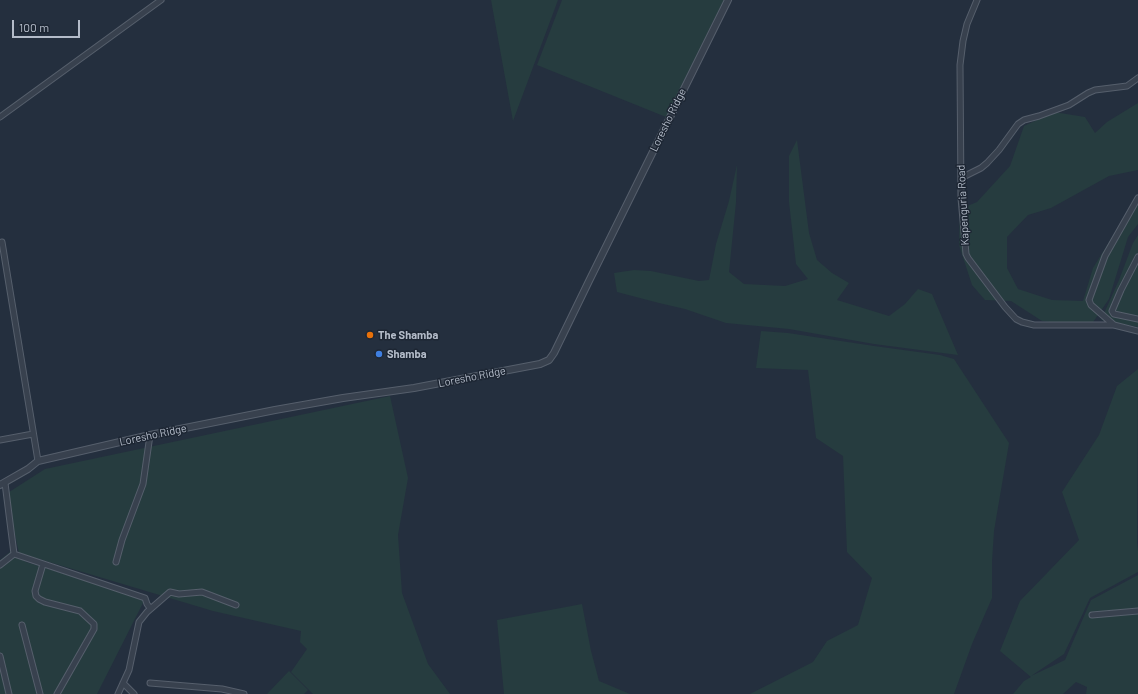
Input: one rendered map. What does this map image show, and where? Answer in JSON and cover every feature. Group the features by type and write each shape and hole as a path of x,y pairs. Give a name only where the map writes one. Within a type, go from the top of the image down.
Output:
{"street":[{"path":"0,117 161,0"},
{"name":"Loresho Ridge","path":"14,554 2,484 28,469 38,461 150,435 340,398 414,388 540,364 549,360 554,353 728,0"},
{"name":"Kapenguria Road","path":"977,0 966,24 960,65 961,198 966,254 990,288 1016,319 1034,325 1114,325 1138,331"},
{"path":"961,178 981,168 987,163 1018,124 1024,120 1070,105 1095,90 1127,86 1138,78"},
{"path":"1114,325 1091,305 1089,300 1105,256 1138,198"},
{"path":"2,242 38,461"},
{"path":"1138,257 1120,290 1112,311 1114,314 1138,319"},
{"path":"0,440 33,434"},
{"path":"116,562 122,540 143,484 150,435"},
{"path":"0,565 14,554 145,598 150,608"},
{"path":"42,564 35,591 36,596 46,602 80,611 94,624 94,629 57,694"},
{"path":"118,694 129,670 139,622 150,608 170,592 179,594 202,592 236,605"},
{"path":"1092,615 1138,611"},
{"path":"22,624 40,694"},
{"path":"0,656 9,694"},
{"path":"123,683 134,694"},
{"path":"150,683 222,688 244,694"}],"green space":[{"path":"491,0 558,0 513,121"},
{"path":"562,0 724,0 666,117 537,65"},
{"path":"1138,103 1138,170 1109,176 1051,208 1028,215 1007,237 1007,268 1018,289 1052,300 1083,301 1093,268 1138,195 1138,224 1128,237 1109,299 1089,328 1042,321 1011,301 985,300 972,285 959,245 960,209 977,202 1010,166 1024,126 1054,112 1085,117 1095,133 1107,122"},
{"path":"797,140 809,233 817,260 832,273 849,283 837,300 889,316 905,304 918,289 932,294 958,355 874,344 789,329 726,323 685,309 617,292 614,273 634,270 651,271 699,281 709,280 716,244 729,201 737,165 736,202 729,272 744,284 785,286 808,279 796,264 789,202 789,156"},
{"path":"1138,235 1138,327 1101,320 1119,280 1133,243"},
{"path":"761,331 788,333 940,355 954,359 1009,443 994,531 992,598 972,644 954,694 750,694 813,662 827,641 858,625 872,578 847,552 843,456 816,438 808,370 756,368"},
{"path":"1138,369 1138,572 1090,598 1064,654 1031,676 1065,660 1091,600 1138,575 1138,694 1086,694 1087,687 1076,682 1063,694 1013,694 1024,681 1031,677 1000,651 1020,601 1079,540 1062,492 1099,435 1117,386"},
{"path":"390,396 408,478 398,535 402,593 428,664 450,694 313,694 291,672 307,649 300,642 301,631 213,611 19,553 6,494 45,469"},
{"path":"11,551 26,562 145,599 97,694 0,694 0,560"},
{"path":"582,604 591,651 599,681 630,694 504,694 497,620"},
{"path":"289,671 308,690 304,694 267,694"}],"place":[{"name":"The Shamba","path":"370,335"},
{"name":"Shamba","path":"379,354"}]}
